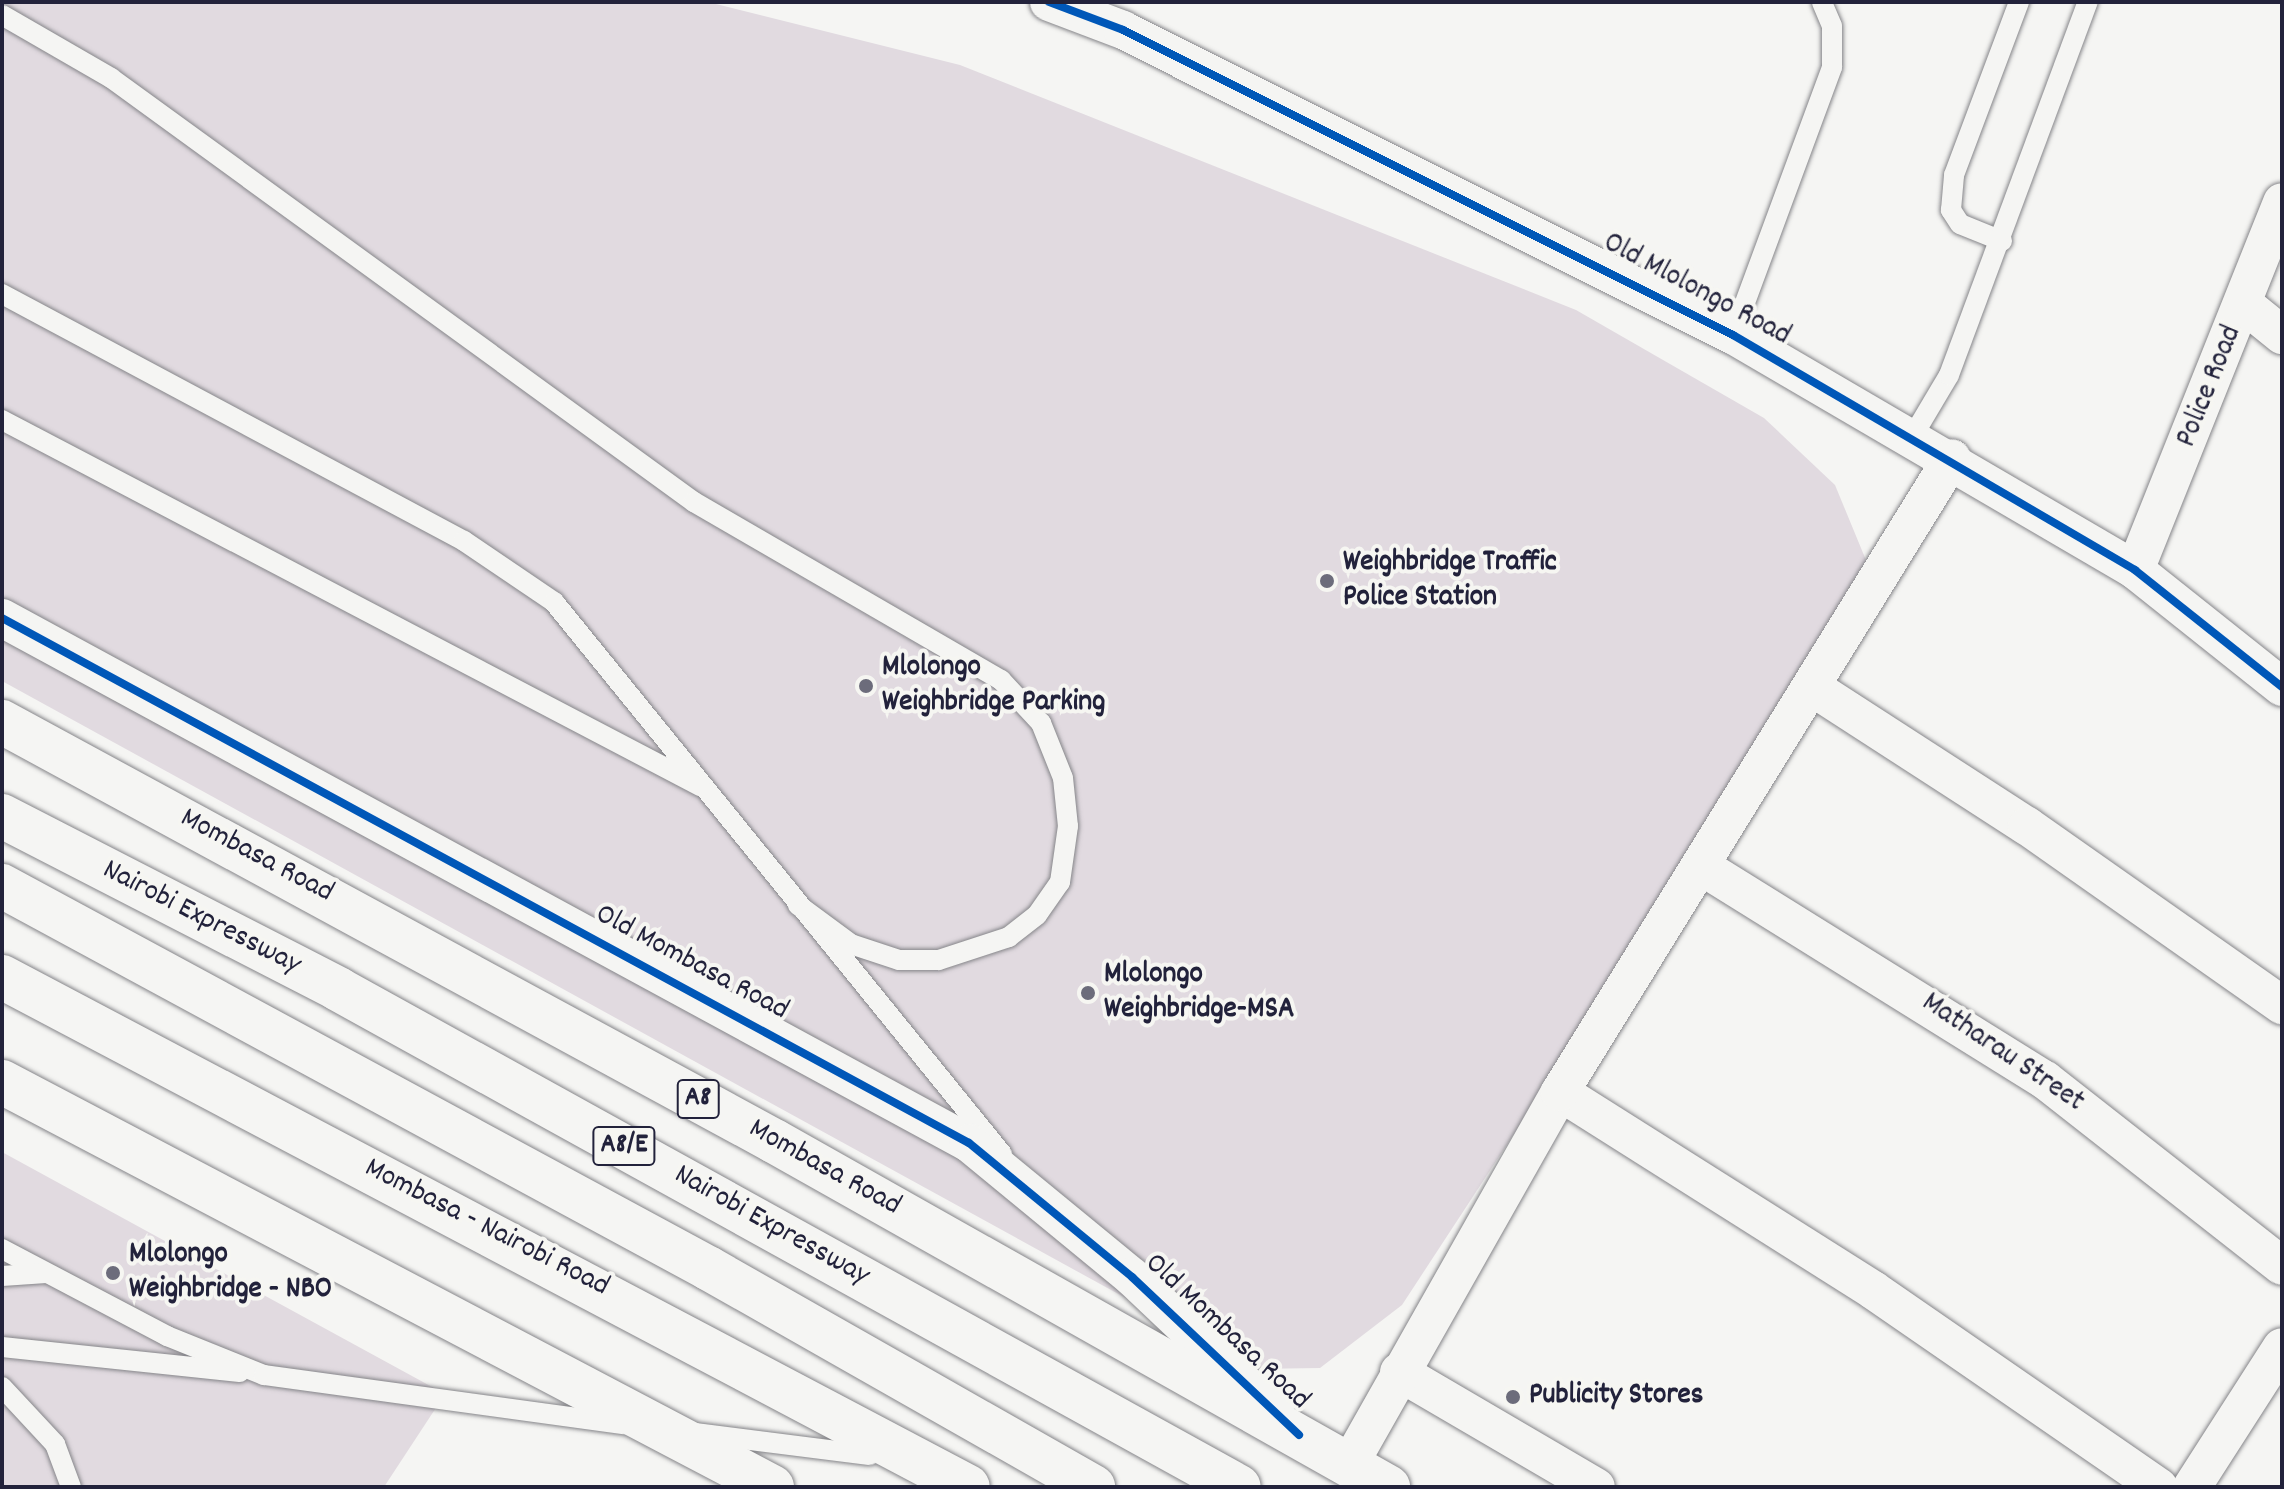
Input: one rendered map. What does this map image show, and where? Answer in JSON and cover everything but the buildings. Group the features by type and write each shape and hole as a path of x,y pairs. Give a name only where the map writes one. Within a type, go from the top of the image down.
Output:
{"main road":[{"name":"Mombasa Road","path":"2,722 1299,1435 1388,1487"},
{"name":"Nairobi Expressway","path":"2,816 338,989 1239,1487"},
{"name":"A8/E","path":"2,886 708,1268 1093,1487"},
{"name":"Mombasa - Nairobi Road","path":"2,977 966,1486"},
{"path":"2,1082 772,1487"}],"street":[{"name":"Old Mlolongo Road","path":"1049,2 1123,30 1733,335 1911,439 1952,458 2135,570 2282,687"},
{"name":"Police Road","path":"2135,570 2245,305 2282,202"},
{"path":"2245,305 2282,335"},
{"path":"1349,1465 1560,1092 1815,689 1952,458"},
{"name":"Old Mombasa Road","path":"2,618 902,1106 1026,1184 1299,1435"},
{"path":"1815,689 2282,1005"},
{"name":"Matharau Street","path":"1704,868 2045,1080 2282,1266"},
{"path":"1560,1092 1873,1290 2159,1487"},
{"path":"2192,1487 2282,1347"},
{"path":"1399,1372 1596,1487"}],"lane":[{"path":"1733,335 1832,67 1832,26 1822,2"},
{"path":"2002,241 1960,224 1951,210 1954,175 2019,2"},
{"path":"1911,439 1949,375 2002,241 2088,2"},
{"path":"2,15 111,78 694,502 1001,680 1041,723 1063,778 1064,854 1060,882 1037,915 1009,937 939,960 899,960 851,944 798,905"},
{"path":"2,294 519,572 554,602 1026,1184"},
{"path":"2,420 706,789"},
{"path":"2,1249 167,1336 264,1375"},
{"path":"2,1276 47,1273"},
{"path":"2,1347 264,1375 662,1429 848,1448 966,1486"},
{"path":"2,1387 55,1444 71,1487"}],"cycle path":[{"path":"1049,2 1123,30 1733,335 2135,570 2282,687"},
{"path":"2,618 969,1143 1132,1277 1299,1435"}],"place":[{"name":"Weighbridge Traffic Police Station","path":"1327,581"},
{"name":"Mlolongo Weighbridge Parking","path":"866,686"},
{"name":"Mlolongo Weighbridge-MSA","path":"1088,993"},
{"name":"Mlolongo Weighbridge - NBO","path":"113,1273"},
{"name":"Publicity Stores","path":"1513,1397"}]}
